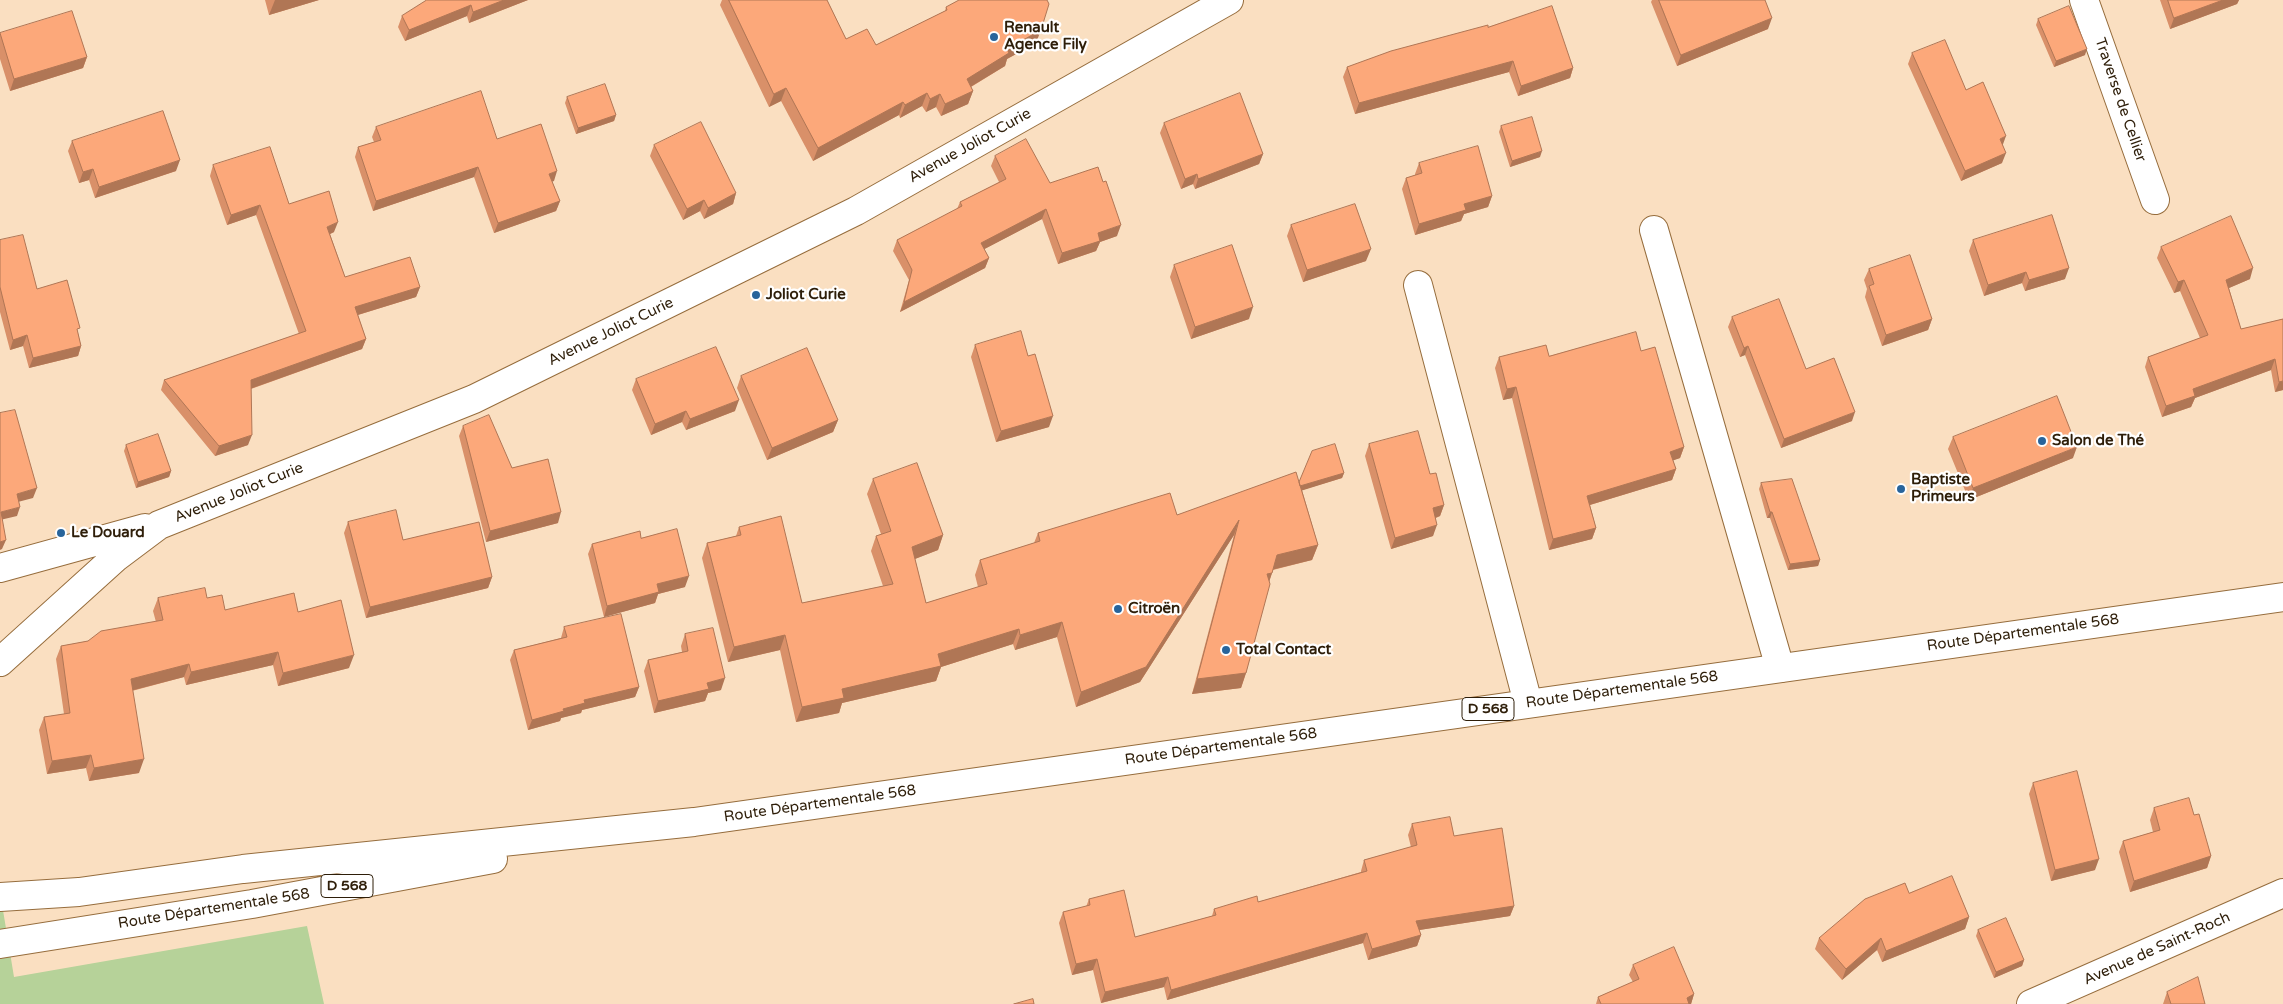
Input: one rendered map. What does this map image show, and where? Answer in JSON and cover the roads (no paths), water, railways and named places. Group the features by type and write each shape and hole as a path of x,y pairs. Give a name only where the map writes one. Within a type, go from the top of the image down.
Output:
{"main road":[{"name":"Avenue Joliot Curie","path":"0,662 115,558 158,525 483,395 856,211 1229,0"},
{"name":"Traverse de Cellier","path":"2084,0 2155,200"},
{"path":"1654,230 1780,668"},
{"path":"1418,285 1528,704"},
{"path":"0,568 158,525"},
{"name":"Route Départementale 568","path":"0,897 79,892 253,868 694,822 2283,597"},
{"name":"Route Départementale 568","path":"0,944 252,904 694,822"},
{"name":"Avenue de Saint-Roch","path":"2031,1004 2283,893"}],"place":[{"name":"Renault Agence Fily","path":"994,37"},
{"name":"Joliot Curie","path":"756,295"},
{"name":"Salon de Thé","path":"2042,441"},
{"name":"Baptiste Primeurs","path":"1901,489"},
{"name":"Le Douard","path":"61,533"},
{"name":"Citroën","path":"1118,609"},
{"name":"Total Contact","path":"1226,650"}]}
